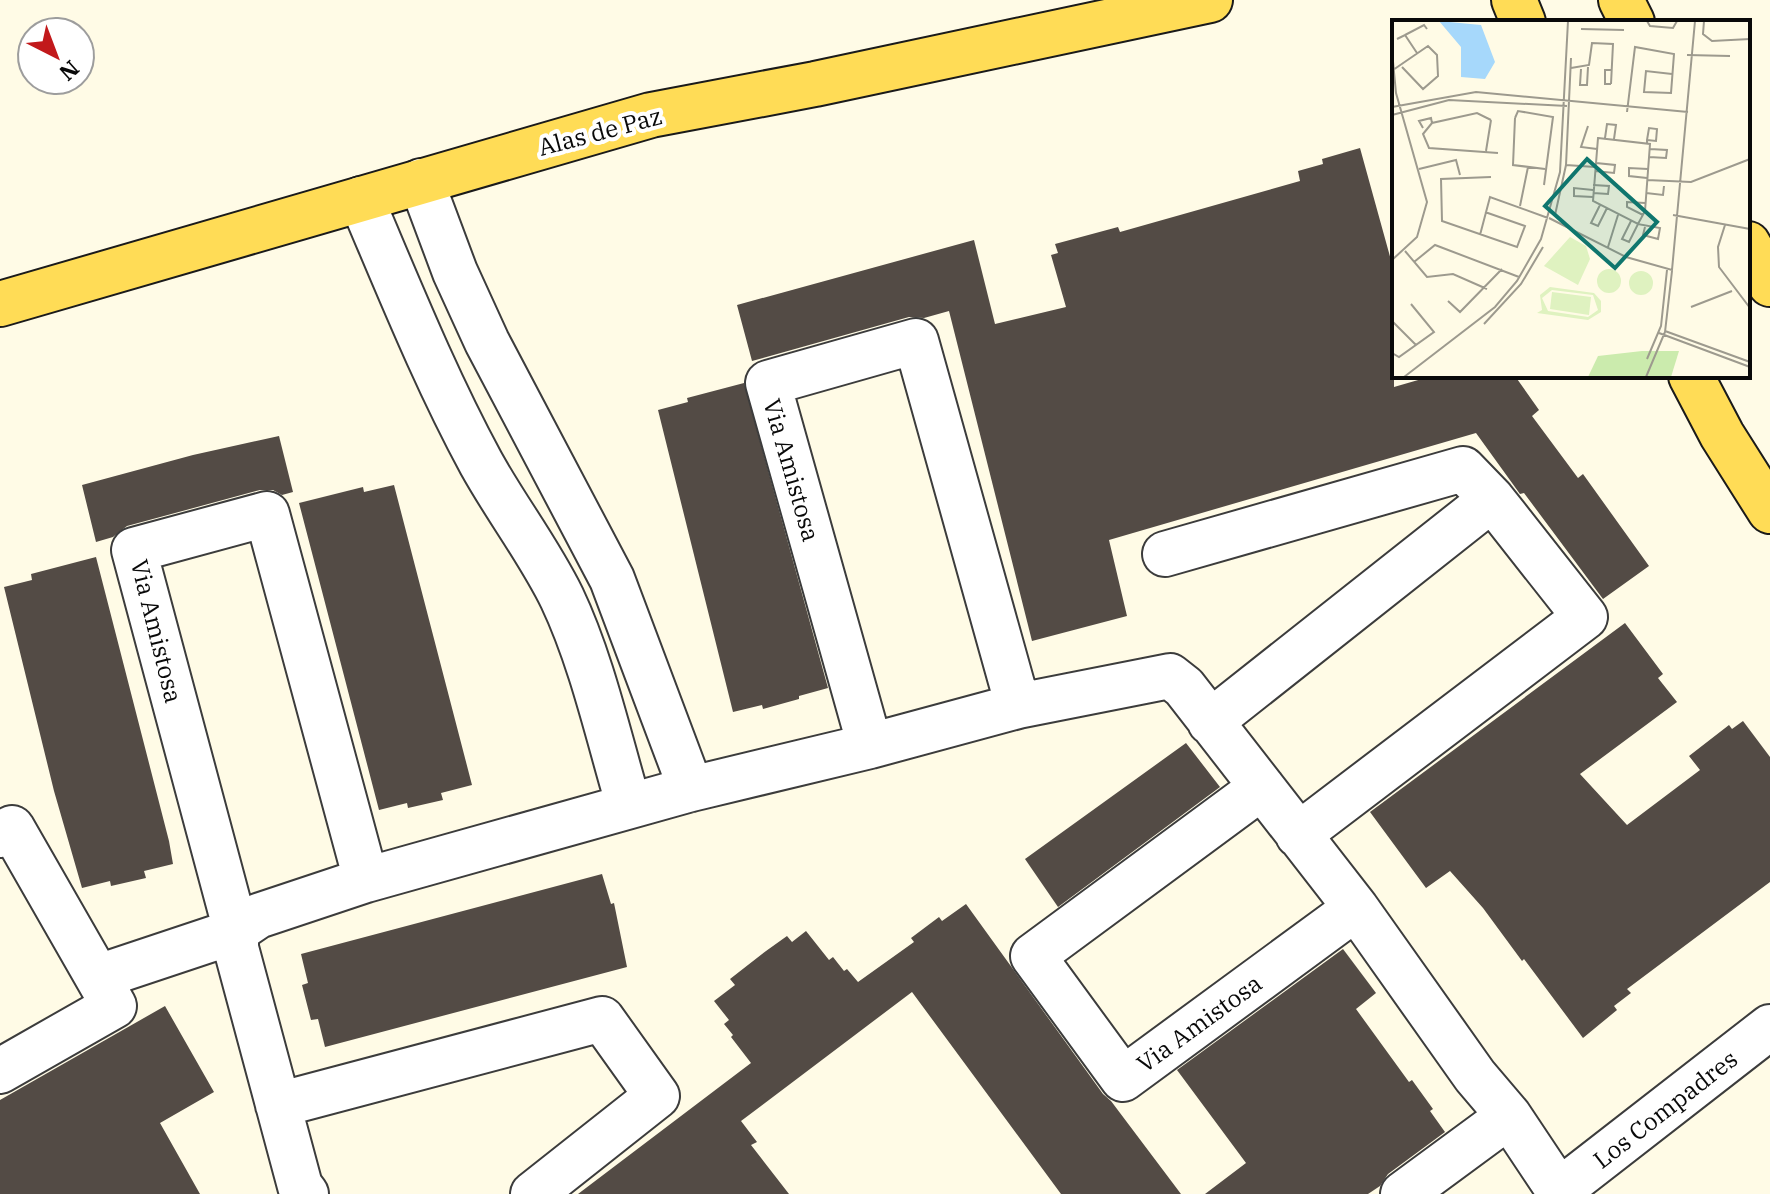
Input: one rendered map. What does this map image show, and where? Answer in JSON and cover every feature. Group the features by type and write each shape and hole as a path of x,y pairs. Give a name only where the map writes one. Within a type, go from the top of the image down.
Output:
{"main road":[{"name":"Alas de Paz","path":"0,304 651,115 815,84 1210,0"},
{"path":"1514,0 1522,20"},
{"path":"1621,0 1631,20"},
{"path":"1750,248 1770,284"},
{"path":"1692,378 1722,435 1770,511"}],"street":[{"path":"421,181 455,272 487,342 612,579 691,789"},
{"path":"361,199 433,368 475,451 535,547 564,601 590,673 629,806"},
{"name":"Via Amistosa","path":"870,746 768,383 916,341 1018,706"},
{"path":"1165,554 1463,469 1492,499 1585,617 1298,835"},
{"path":"1210,722 1492,499"},
{"name":"Via Amistosa","path":"306,1194 300,1186 236,948 236,931 134,550 267,514 366,880"},
{"path":"98,977 236,931 258,916 366,880 629,806 1018,706 1170,676 1184,687 1356,908 1475,1076 1509,1116 1560,1193"},
{"name":"Via Amistosa","path":"1262,787 1033,956 1123,1079 1356,908"},
{"path":"0,835 12,828 114,1006 0,1071"},
{"path":"278,1105 602,1019 657,1096 533,1194"},
{"name":"Los Compadres","path":"1560,1193 1770,1027"},
{"path":"1403,1194 1509,1116"}],"building":[{"path":"1360,148 1392,264 1394,387 1425,378 1516,378 1539,410 1532,416 1578,478 1583,474 1649,566 1603,599 1476,433 1109,540 1127,616 1032,641 949,311 924,318 909,317 752,361 737,305 974,240 995,324 1066,307 1051,255 1058,253 1055,244 1118,227 1120,232 1300,181 1298,171 1323,164 1322,159"},
{"path":"744,383 828,688 763,709 762,705 733,712 658,410 688,402 687,398"},
{"path":"279,436 293,492 282,495 273,490 260,490 127,526 113,537 96,542 82,485"},
{"path":"394,485 472,785 441,793 443,800 408,808 407,803 379,810 299,503 363,487 364,492"},
{"path":"96,557 173,864 144,871 146,878 111,886 110,881 82,888 54,791 4,587 32,580 31,574"},
{"path":"1625,623 1663,674 1658,678 1677,702 1580,774 1627,825 1700,770 1689,756 1729,725 1732,729 1743,721 1770,757 1770,882 1627,989 1631,993 1614,1006 1617,1010 1583,1038 1524,959 1522,961 1483,908 1450,871 1426,888 1370,812"},
{"path":"1186,743 1220,787 1058,907 1025,859"},
{"path":"602,874 611,904 614,903 627,967 325,1047 318,1019 311,1020 302,985 308,983 301,954"},
{"path":"966,904 1103,1094 1181,1194 1061,1194 912,992 741,1121 757,1142 751,1145 789,1194 578,1194 751,1063 731,1037 733,1035 724,1024 729,1020 714,1001 735,985 730,979 766,951 787,936 792,942 806,931 829,960 833,957 858,982 914,942 911,938 939,917 942,921"},
{"path":"1343,949 1376,993 1356,1009 1409,1082 1412,1080 1433,1109 1430,1111 1445,1132 1388,1174 1380,1186 1368,1194 1205,1194 1246,1163 1177,1070"},
{"path":"165,1006 214,1092 160,1123 200,1194 0,1194 0,1100"}]}
